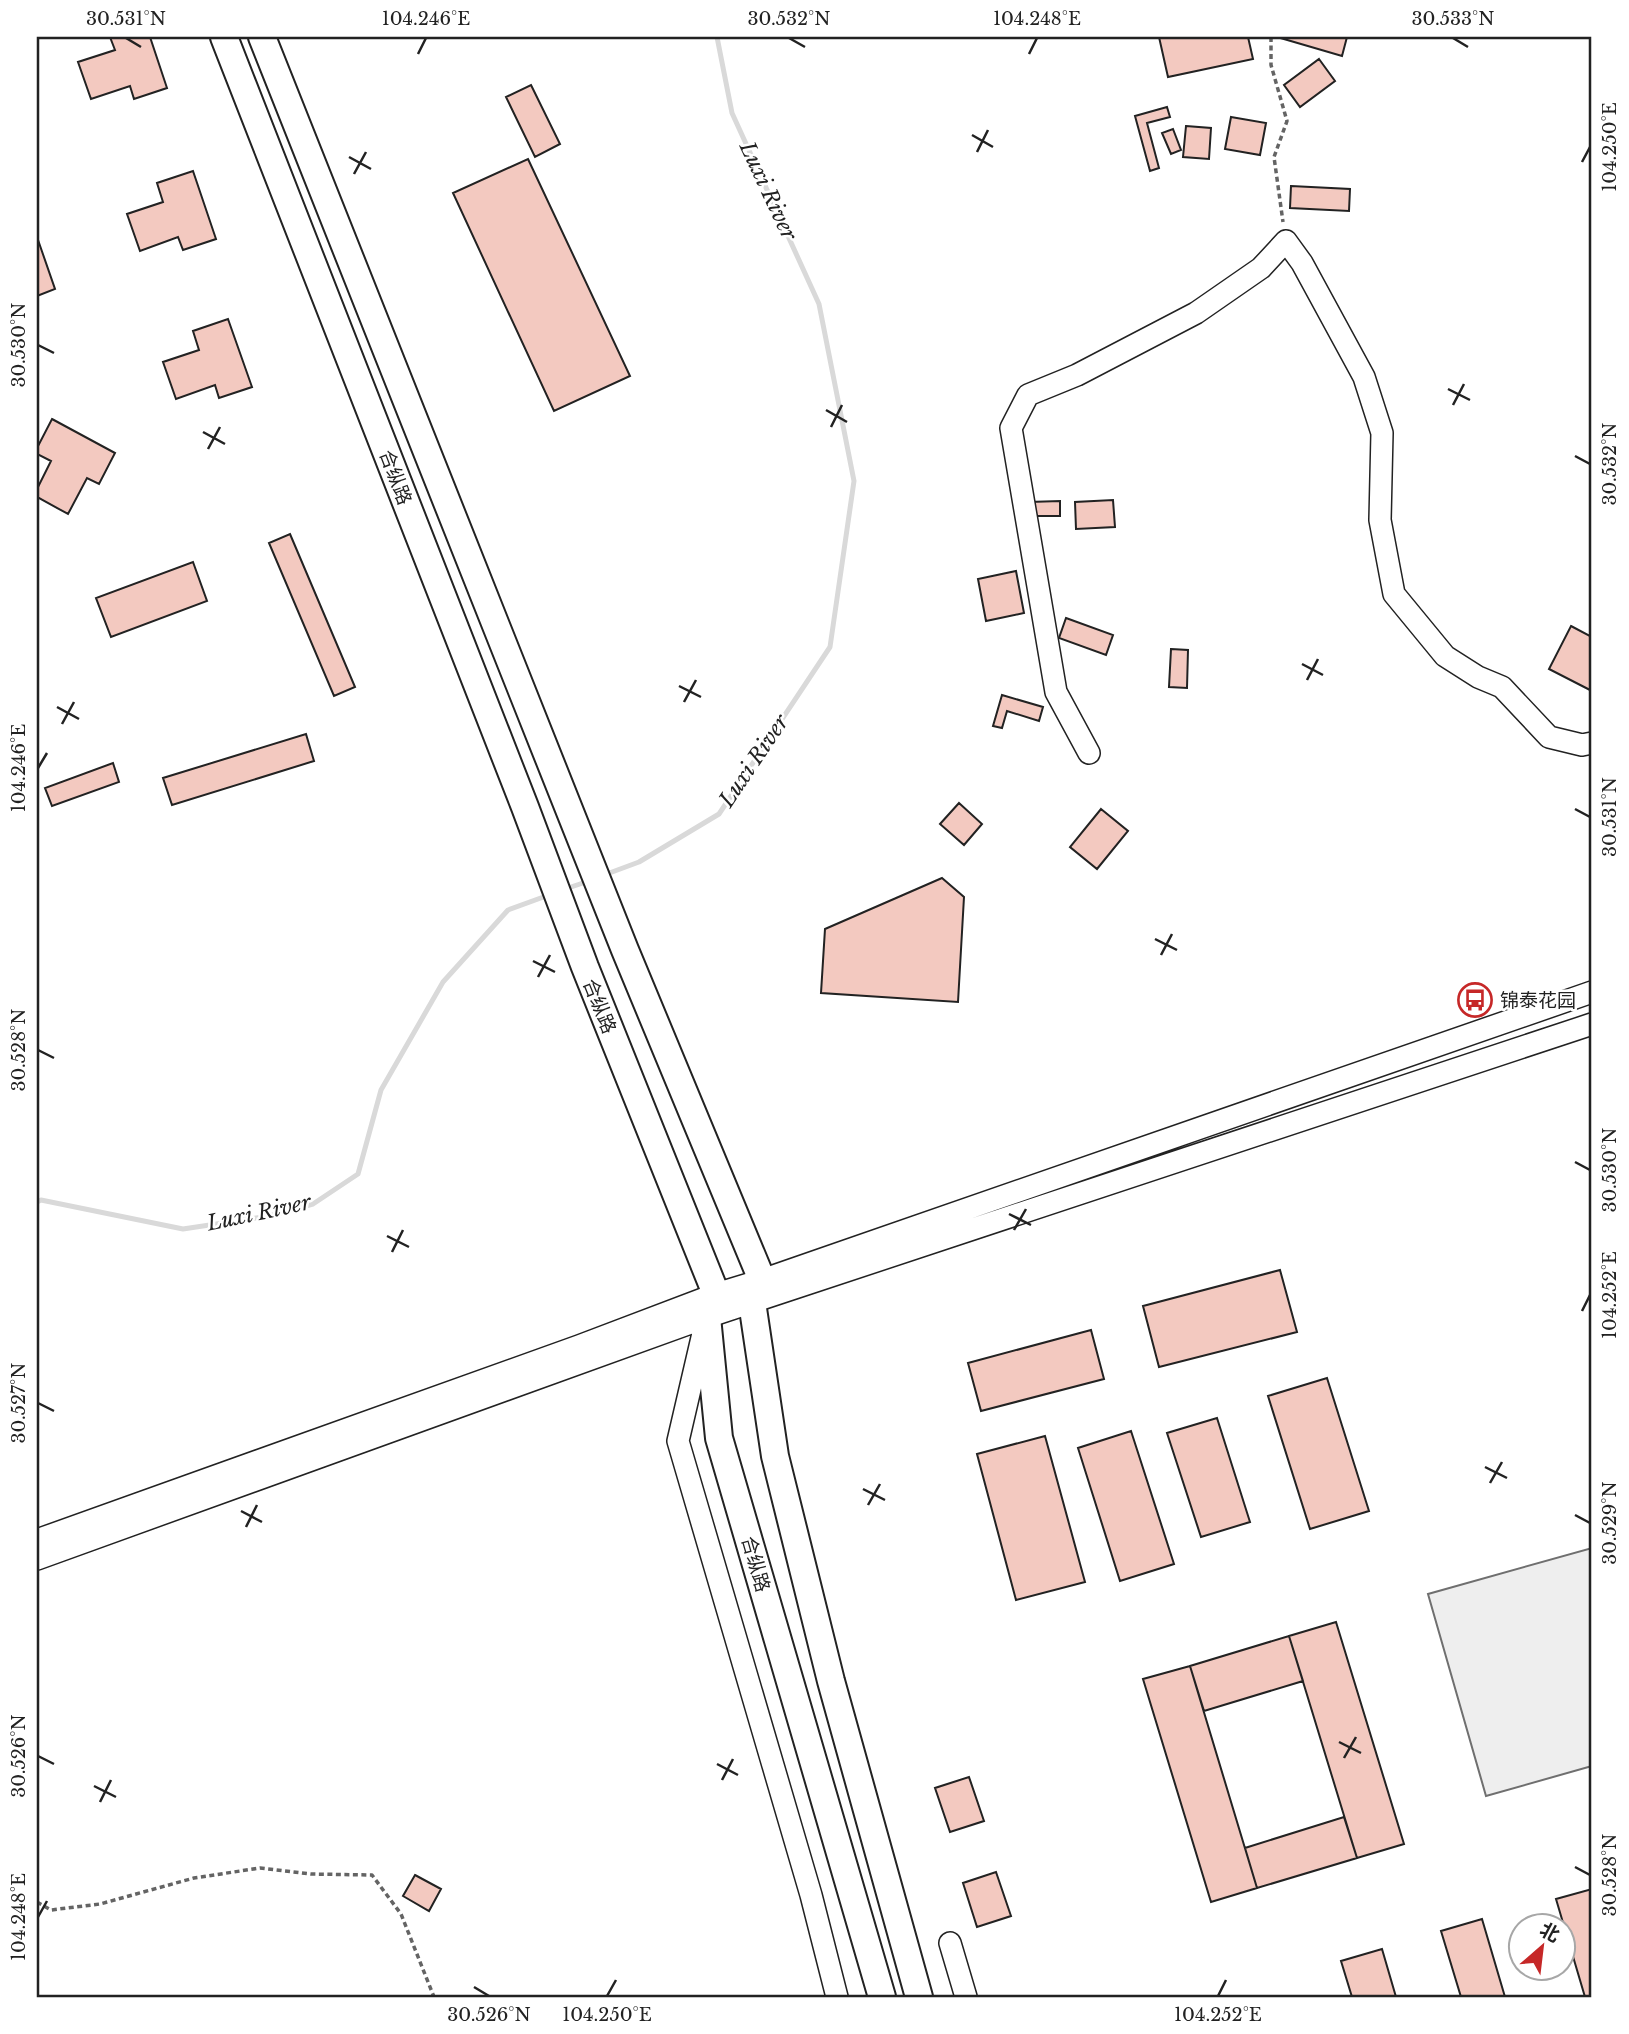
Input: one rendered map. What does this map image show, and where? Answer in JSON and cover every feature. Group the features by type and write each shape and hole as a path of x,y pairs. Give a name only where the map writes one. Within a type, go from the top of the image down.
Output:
{"main road":[{"name":"合纵路","path":"224,37 525,807 711,1305 719,1438 882,1997"},
{"name":"合纵路","path":"262,37 625,950 757,1291"},
{"path":"757,1291 775,1456 835,1694 919,1997"}],"street":[{"path":"1089,752 1056,692 1011,428 1028,395 1077,375 1196,313 1261,268 1286,241 1302,263 1364,377 1382,433 1380,520 1394,594 1445,656 1478,677 1502,687 1549,737 1583,745 1592,743"},
{"path":"757,1291 1592,992"},
{"path":"37,1540 579,1346 1592,1024"},
{"path":"37,1559 711,1305"},
{"path":"711,1305 678,1441 811,1895 837,1997"},
{"path":"950,1943 966,1997"}],"path":[{"path":"1271,37 1271,65 1287,121 1274,157 1286,241"},
{"path":"37,1902 51,1910 100,1904 194,1878 260,1868 311,1874 372,1875 401,1914 434,1997"}],"shaded area":[{"path":"1592,1548 1592,1766 1486,1796 1428,1594"}],"building":[{"path":"110,37 150,37 167,88 134,99 130,86 91,99 78,62 115,50"},
{"path":"1159,37 1248,37 1253,59 1168,77"},
{"path":"1277,37 1347,37 1342,56"},
{"path":"1319,59 1335,81 1300,107 1284,85"},
{"path":"531,85 560,144 535,157 506,97"},
{"path":"1167,107 1170,117 1147,123 1159,168 1150,171 1135,116"},
{"path":"1231,117 1266,123 1260,155 1225,149"},
{"path":"1186,126 1211,128 1209,159 1183,157"},
{"path":"1173,129 1181,150 1171,154 1162,133"},
{"path":"528,159 630,376 554,411 453,193"},
{"path":"193,171 216,239 183,250 178,237 140,251 127,214 163,202 157,183"},
{"path":"1291,186 1350,189 1349,211 1290,208"},
{"path":"37,237 55,289 37,296"},
{"path":"228,319 252,387 219,398 215,385 176,399 163,362 199,350 193,331"},
{"path":"52,419 115,453 99,484 87,478 68,514 37,497 37,489 51,461 37,454 37,448"},
{"path":"1113,500 1115,527 1076,529 1075,502"},
{"path":"1060,501 1060,516 1029,516 1029,502"},
{"path":"290,534 355,687 334,696 269,543"},
{"path":"193,562 207,601 111,637 96,598"},
{"path":"1016,571 1024,613 986,621 978,579"},
{"path":"1066,618 1113,635 1106,655 1059,638"},
{"path":"1571,626 1592,637 1590,690 1549,669"},
{"path":"1171,649 1188,650 1187,688 1169,687"},
{"path":"1002,695 1043,707 1039,721 1007,711 1002,728 993,726"},
{"path":"306,734 314,761 172,805 163,778"},
{"path":"113,763 119,782 52,806 45,788"},
{"path":"959,803 982,824 964,845 940,824"},
{"path":"1101,809 1128,831 1097,869 1070,847"},
{"path":"942,878 964,897 958,1002 821,993 825,929"},
{"path":"1280,1270 1297,1332 1159,1367 1143,1306"},
{"path":"1091,1330 1104,1379 981,1411 968,1363"},
{"path":"1327,1378 1369,1511 1310,1529 1268,1396"},
{"path":"1217,1418 1250,1522 1201,1537 1167,1433"},
{"path":"1131,1431 1174,1564 1120,1581 1078,1448"},
{"path":"1045,1436 1085,1582 1016,1600 977,1454"},
{"path":"1336,1622 1404,1844 1357,1858 1289,1636"},
{"path":"1289,1636 1303,1681 1204,1711 1190,1666"},
{"path":"1190,1666 1257,1888 1211,1902 1143,1679"},
{"path":"969,1777 984,1821 950,1832 935,1788"},
{"path":"1344,1817 1357,1858 1257,1888 1245,1848"},
{"path":"996,1872 1011,1916 977,1927 963,1883"},
{"path":"415,1875 441,1889 429,1911 403,1896"},
{"path":"1592,1889 1592,1997 1585,1997 1576,1967 1576,1912 1560,1912 1556,1899"},
{"path":"1482,1919 1505,1997 1461,1997 1441,1931"},
{"path":"1382,1949 1396,1997 1352,1997 1341,1961"}],"waterway":[{"name":"Luxi River","path":"604,875 639,862 719,814 830,647 854,481 819,304 732,113 717,37"},
{"name":"Luxi River","path":"565,889 589,881"},
{"name":"Luxi River","path":"37,1202 41,1200 183,1229 269,1216 313,1204 358,1174 381,1090 443,982 508,910 549,895"}],"place":[{"name":"锦泰花园","path":"1475,1000"}]}
